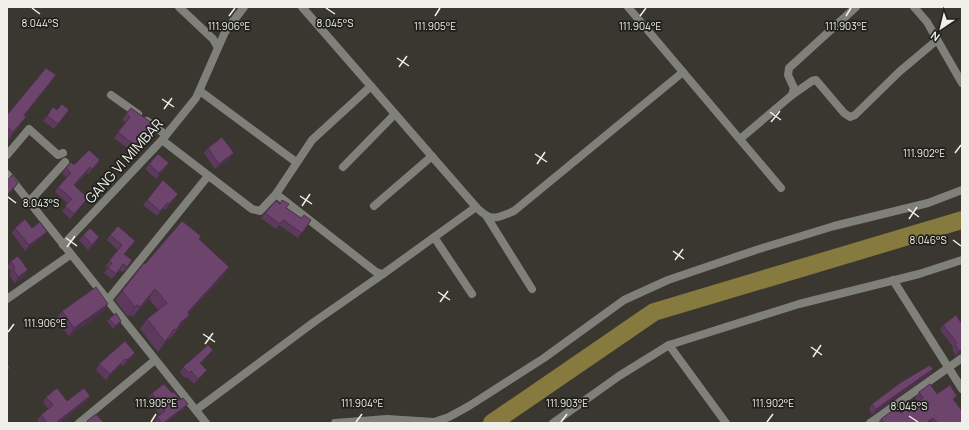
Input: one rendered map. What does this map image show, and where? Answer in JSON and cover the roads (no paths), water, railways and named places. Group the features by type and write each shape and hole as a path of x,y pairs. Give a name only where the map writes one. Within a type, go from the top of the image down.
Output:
{"street":[{"path":"179,7 213,39 217,46"},
{"name":"GANG VI MIMBAR","path":"63,246 164,138 200,90 217,46 225,32 244,7"},
{"path":"302,7 487,218 532,289"},
{"path":"792,95 794,88 788,75 789,68 856,7"},
{"path":"914,7 927,22 962,83"},
{"path":"632,8 683,72 781,188"},
{"path":"740,139 792,95 812,81 816,80 844,114 850,117 855,115 899,72 937,40"},
{"path":"487,218 497,218 514,211 683,72"},
{"path":"111,95 208,176 256,211 265,207 276,194 312,140 371,86"},
{"path":"200,90 296,162"},
{"path":"343,166 395,114"},
{"path":"7,156 29,129 58,155 63,153"},
{"path":"374,206 432,156"},
{"path":"29,202 65,162"},
{"path":"7,174 70,255 206,423"},
{"path":"107,300 208,176"},
{"path":"335,423 387,419 434,422 449,417 469,406 544,358 624,300 668,280 834,226 928,203 962,190"},
{"path":"276,194 376,272 383,274"},
{"path":"196,410 314,322 476,207"},
{"path":"434,238 472,294"},
{"path":"7,299 70,255"},
{"path":"553,423 619,376 669,345 799,304 919,274 962,260"},
{"path":"893,280 962,388"},
{"path":"669,345 726,423"},
{"path":"870,423 962,358"},
{"path":"79,423 155,360"}],"waterway":[{"path":"492,423 654,312 962,220"}]}
